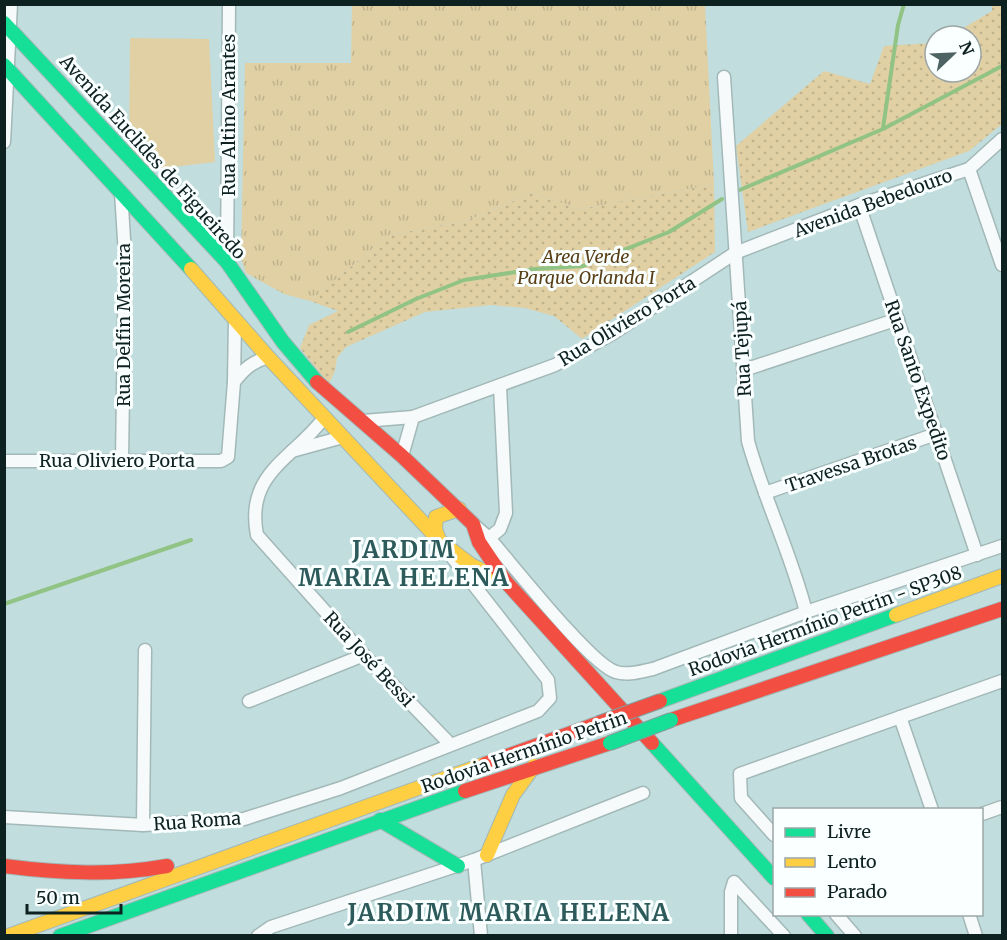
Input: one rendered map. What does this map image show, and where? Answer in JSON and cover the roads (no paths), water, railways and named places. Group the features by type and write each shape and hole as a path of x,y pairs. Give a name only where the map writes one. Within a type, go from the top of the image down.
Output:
{"main road":[{"name":"Avenida Euclides de Figueiredo","path":"8,26 227,262 283,342 327,393 363,421 473,524 480,542 506,582"},
{"path":"7,67 268,357 440,542 471,565 506,582 773,877"},
{"path":"120,191 120,177 128,170 133,171 170,206 188,219"},
{"path":"201,280 219,274 227,262"},
{"path":"357,452 379,468 396,465 402,456"},
{"path":"440,542 435,529 436,517 459,509"},
{"name":"Rodovia Hermínio Petrin - SP308","path":"660,701 1002,576"},
{"name":"Rodovia Hermínio Petrin","path":"60,936 534,766 610,743 671,720 1002,609"},
{"name":"Rodovia Hermínio Petrin","path":"8,936 660,701"},
{"path":"480,858 513,795 534,766"},
{"path":"380,820 399,829 458,866"},
{"path":"4,866 85,875 143,872 241,852"},
{"path":"809,916 827,936"},
{"path":"76,936 105,919"}],"street":[{"path":"4,142 8,26 11,4"},
{"name":"Rua Altino Arantes","path":"227,262 229,4"},
{"name":"Rua Tejupá","path":"724,77 748,441 798,582 806,612"},
{"name":"Avenida Bebedouro","path":"735,253 859,205 969,169 1002,139"},
{"path":"969,169 1002,265"},
{"name":"Rua Delfin Moreira","path":"120,191 125,255 122,460"},
{"name":"Rua Santo Expedito","path":"859,205 977,555"},
{"name":"Rua Oliviero Porta","path":"363,421 413,417 555,365 612,334 735,253"},
{"path":"234,382 235,319"},
{"path":"744,370 898,319"},
{"path":"234,382 249,366 268,357"},
{"name":"Rua Oliviero Porta","path":"4,461 221,460 228,457 234,382"},
{"path":"489,538 500,529 506,513 500,386"},
{"path":"402,456 413,417"},
{"name":"Rua José Bessi","path":"324,418 314,432 288,452 268,475 254,513 257,535 364,655 450,744"},
{"name":"Travessa Brotas","path":"765,493 936,434"},
{"path":"288,452 343,437"},
{"name":"Avenida Euclides de Figueiredo","path":"473,524 489,538 595,659 611,670 628,674 653,669 806,612"},
{"name":"Rua Roma","path":"4,817 143,825 244,819 341,788 538,711 550,698 550,689 541,668 440,542"},
{"path":"806,612 1002,546"},
{"path":"143,825 145,650"},
{"path":"249,701 364,655"},
{"path":"773,834 741,798 740,774 1002,681"},
{"path":"900,717 931,808"},
{"path":"258,936 270,927 458,866 643,793"},
{"path":"983,813 1002,807"},
{"path":"480,858 481,936"},
{"path":"730,936 730,892 734,882 784,936"},
{"path":"837,916 855,936"},
{"path":"969,916 976,936"}],"waterway":[{"path":"883,128 898,25 904,4"},
{"path":"735,192 883,129 1002,66"},
{"path":"348,332 416,299 464,280 535,269 583,266 669,232 722,199"},
{"path":"4,604 191,540"}],"district":[{"name":"JARDIM MARIA HELENA","path":"404,563"},
{"name":"JARDIM MARIA HELENA","path":"509,912"}],"park label":[{"name":"Area Verde Parque Orlanda I","path":"586,266"}]}
